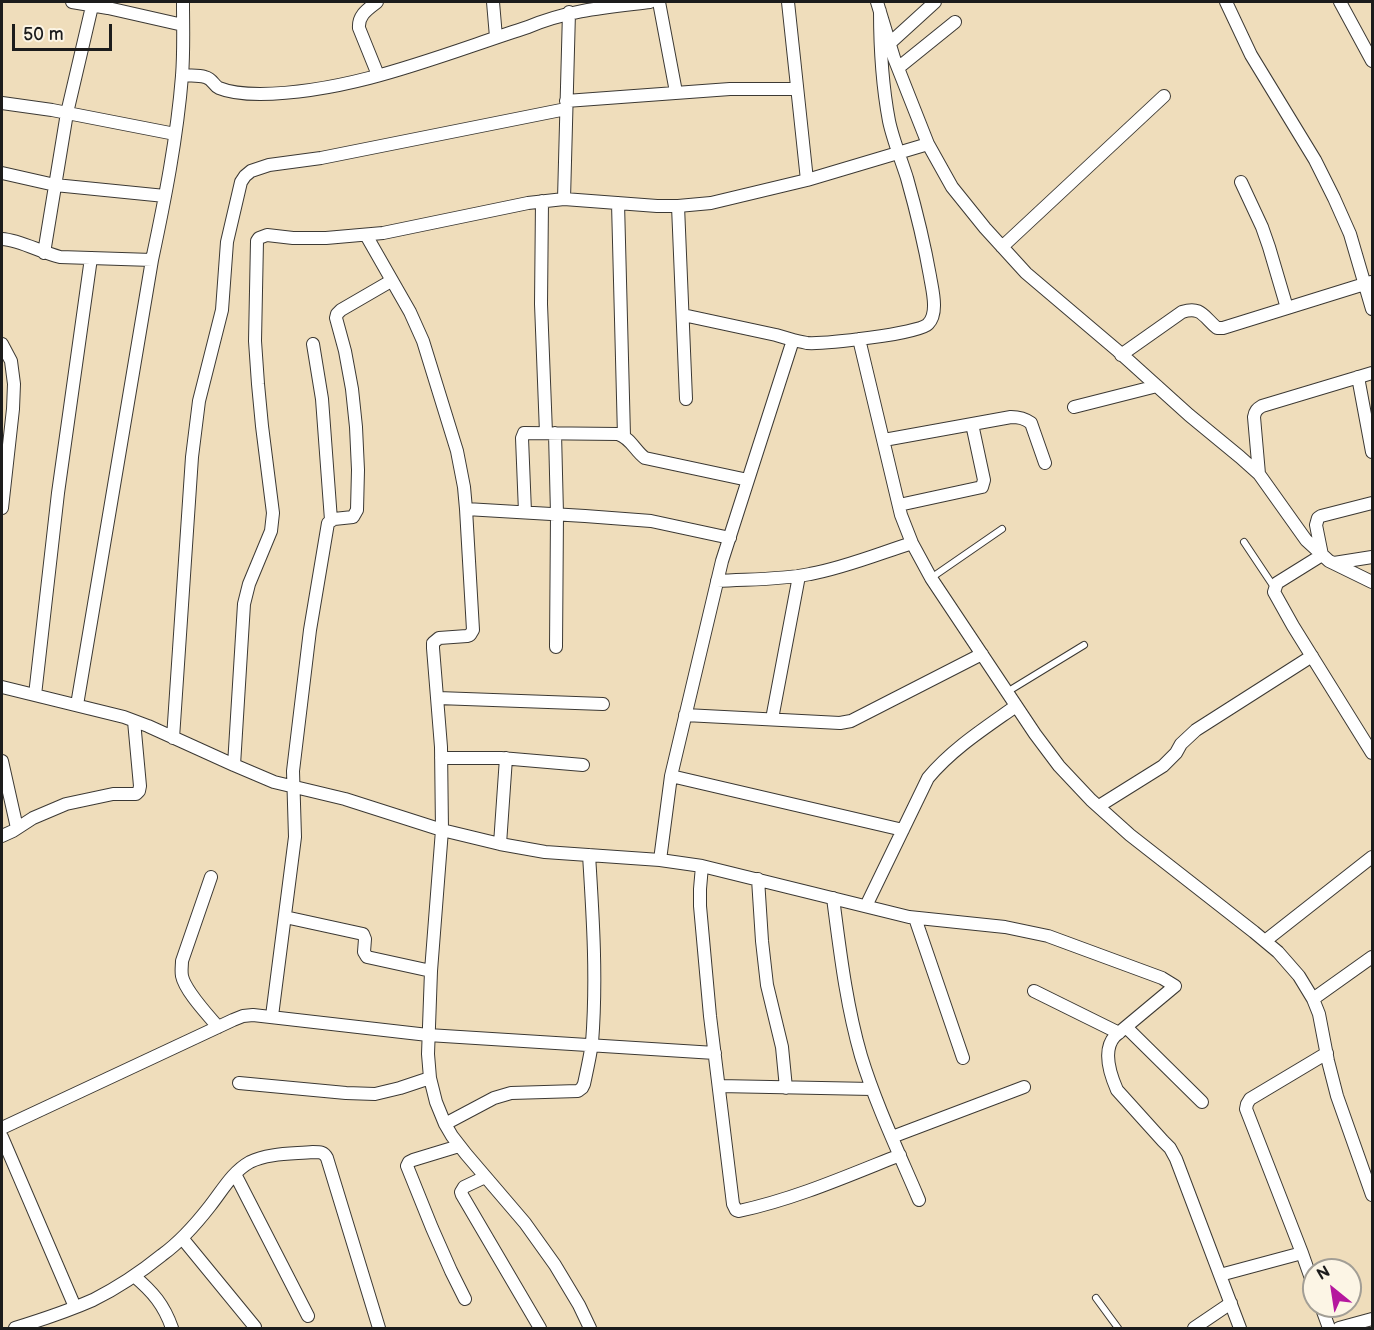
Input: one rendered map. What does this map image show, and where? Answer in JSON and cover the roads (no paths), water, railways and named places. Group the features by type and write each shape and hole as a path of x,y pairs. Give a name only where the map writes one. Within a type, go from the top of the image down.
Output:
{"street":[{"path":"72,2 93,3 183,25"},
{"path":"77,705 175,134 182,75 183,2"},
{"path":"377,2 360,17 358,22 378,75"},
{"path":"493,2 496,37"},
{"path":"182,75 207,77 217,87 228,90 259,94 294,92 348,83 378,75 569,12 650,2"},
{"path":"659,2 676,92"},
{"path":"788,2 807,180"},
{"path":"890,43 934,2"},
{"path":"1226,2 1251,55 1310,151 1334,198 1369,283 1372,309"},
{"path":"1340,2 1372,61"},
{"path":"44,253 67,113 93,3"},
{"path":"878,6 898,68 928,144 952,187 985,228 1026,273 1259,474 1306,540 1322,555 1334,564 1372,582"},
{"path":"683,315 813,343 859,339 920,329 928,324 934,313 934,299 917,212 890,123 883,86 878,6"},
{"path":"564,199 569,12"},
{"path":"898,68 954,22"},
{"path":"173,738 191,468 199,401 222,310 227,242 245,176 269,165 321,158 566,105 676,92 797,89"},
{"path":"1002,247 1164,96"},
{"path":"2,103 175,134"},
{"path":"234,765 244,604 249,584 271,531 273,513 262,426 255,341 257,241 259,238 267,235 326,238 383,233 528,203 564,199 678,206 711,203 807,180 928,144"},
{"path":"2,173 55,185 165,196"},
{"path":"1240,182 1266,237 1287,308"},
{"path":"542,201 541,304 557,514 556,647"},
{"path":"618,203 624,436"},
{"path":"678,206 686,399"},
{"path":"366,235 410,312 423,341 457,451 466,509 473,630 467,636 439,639 433,643 441,758 442,830 431,971 428,1035 430,1078 445,1124 459,1146 525,1223 555,1265 579,1305 590,1329"},
{"path":"2,239 18,242 60,257 152,260"},
{"path":"35,695 58,493 91,258"},
{"path":"331,520 353,517 357,510 358,470 355,418 352,389 337,314 392,281"},
{"path":"1121,355 1188,310 1195,309 1201,312 1217,328 1222,328 1369,283"},
{"path":"859,339 899,505 912,543 931,578 1035,734 1059,766 1130,835 1265,941 1299,976 1319,1014 1337,1096 1372,1195"},
{"path":"660,860 671,776 717,581 793,340"},
{"path":"2,344 11,361 14,384 2,508"},
{"path":"273,1016 295,837 293,771 310,630 326,527 331,520 322,399 314,344"},
{"path":"1259,474 1254,417 1257,409 1372,373"},
{"path":"1358,377 1372,452"},
{"path":"1074,407 1156,386"},
{"path":"884,440 1011,417 1026,419 1034,429 1045,463"},
{"path":"899,505 982,486 984,480 972,424"},
{"path":"525,512 522,438 524,433 611,433 630,440 645,459 748,480"},
{"path":"1322,555 1316,525 1318,518 1372,503"},
{"path":"466,509 651,521 730,538"},
{"path":"717,581 799,576 827,570 912,543"},
{"path":"1322,555 1277,583 1274,592 1372,753"},
{"path":"1334,564 1372,557"},
{"path":"772,719 799,576"},
{"path":"686,715 840,723 851,720 982,654"},
{"path":"1099,806 1163,766 1196,730 1312,656"},
{"path":"2,687 134,721 273,782 345,799 442,830 545,852 660,860 702,866 915,918 1005,927 1048,936 1162,978 1175,986 1111,1040 1107,1051 1112,1079 1125,1100 1170,1148 1240,1329"},
{"path":"438,698 603,704"},
{"path":"866,906 928,778 951,754 1016,706"},
{"path":"2,836 33,818 66,804 113,794 136,794 140,786 134,721"},
{"path":"441,758 506,758 583,765"},
{"path":"500,844 506,758"},
{"path":"2,761 17,828"},
{"path":"671,776 903,830"},
{"path":"445,1124 494,1098 511,1093 578,1091 582,1088 591,1046 595,985 589,855"},
{"path":"1265,941 1372,857"},
{"path":"702,866 700,906 715,1053 733,1204 736,1210 804,1193 900,1155"},
{"path":"211,878 182,961 181,974 184,984 218,1028"},
{"path":"758,879 767,986 782,1047 786,1088"},
{"path":"833,898 842,969 861,1055 872,1089 919,1200"},
{"path":"285,917 361,933 365,936 363,952 367,957 431,971"},
{"path":"915,918 963,1058"},
{"path":"1313,999 1372,957"},
{"path":"1034,991 1123,1030 1202,1102"},
{"path":"2,1128 243,1016 273,1016 428,1035 715,1053"},
{"path":"1304,1258 1246,1104 1250,1099 1327,1053"},
{"path":"239,1083 375,1094 430,1078"},
{"path":"719,1086 872,1089"},
{"path":"892,1137 1024,1087"},
{"path":"2,1137 75,1307"},
{"path":"459,1146 412,1160 407,1166 432,1228 465,1299"},
{"path":"15,1329 95,1299 134,1276 182,1238 235,1174 250,1162 267,1156 313,1152 325,1154 327,1158 379,1329"},
{"path":"235,1174 308,1316"},
{"path":"485,1178 464,1187 462,1195 540,1329"},
{"path":"182,1238 255,1327"},
{"path":"1220,1275 1302,1253"},
{"path":"134,1276 159,1300 172,1329"},
{"path":"1194,1329 1231,1304"},
{"path":"1339,1329 1372,1319"}],"lane":[{"path":"931,578 1002,529"},
{"path":"1244,542 1275,587"},
{"path":"1007,692 1084,645"},
{"path":"1096,1298 1118,1329"}]}
